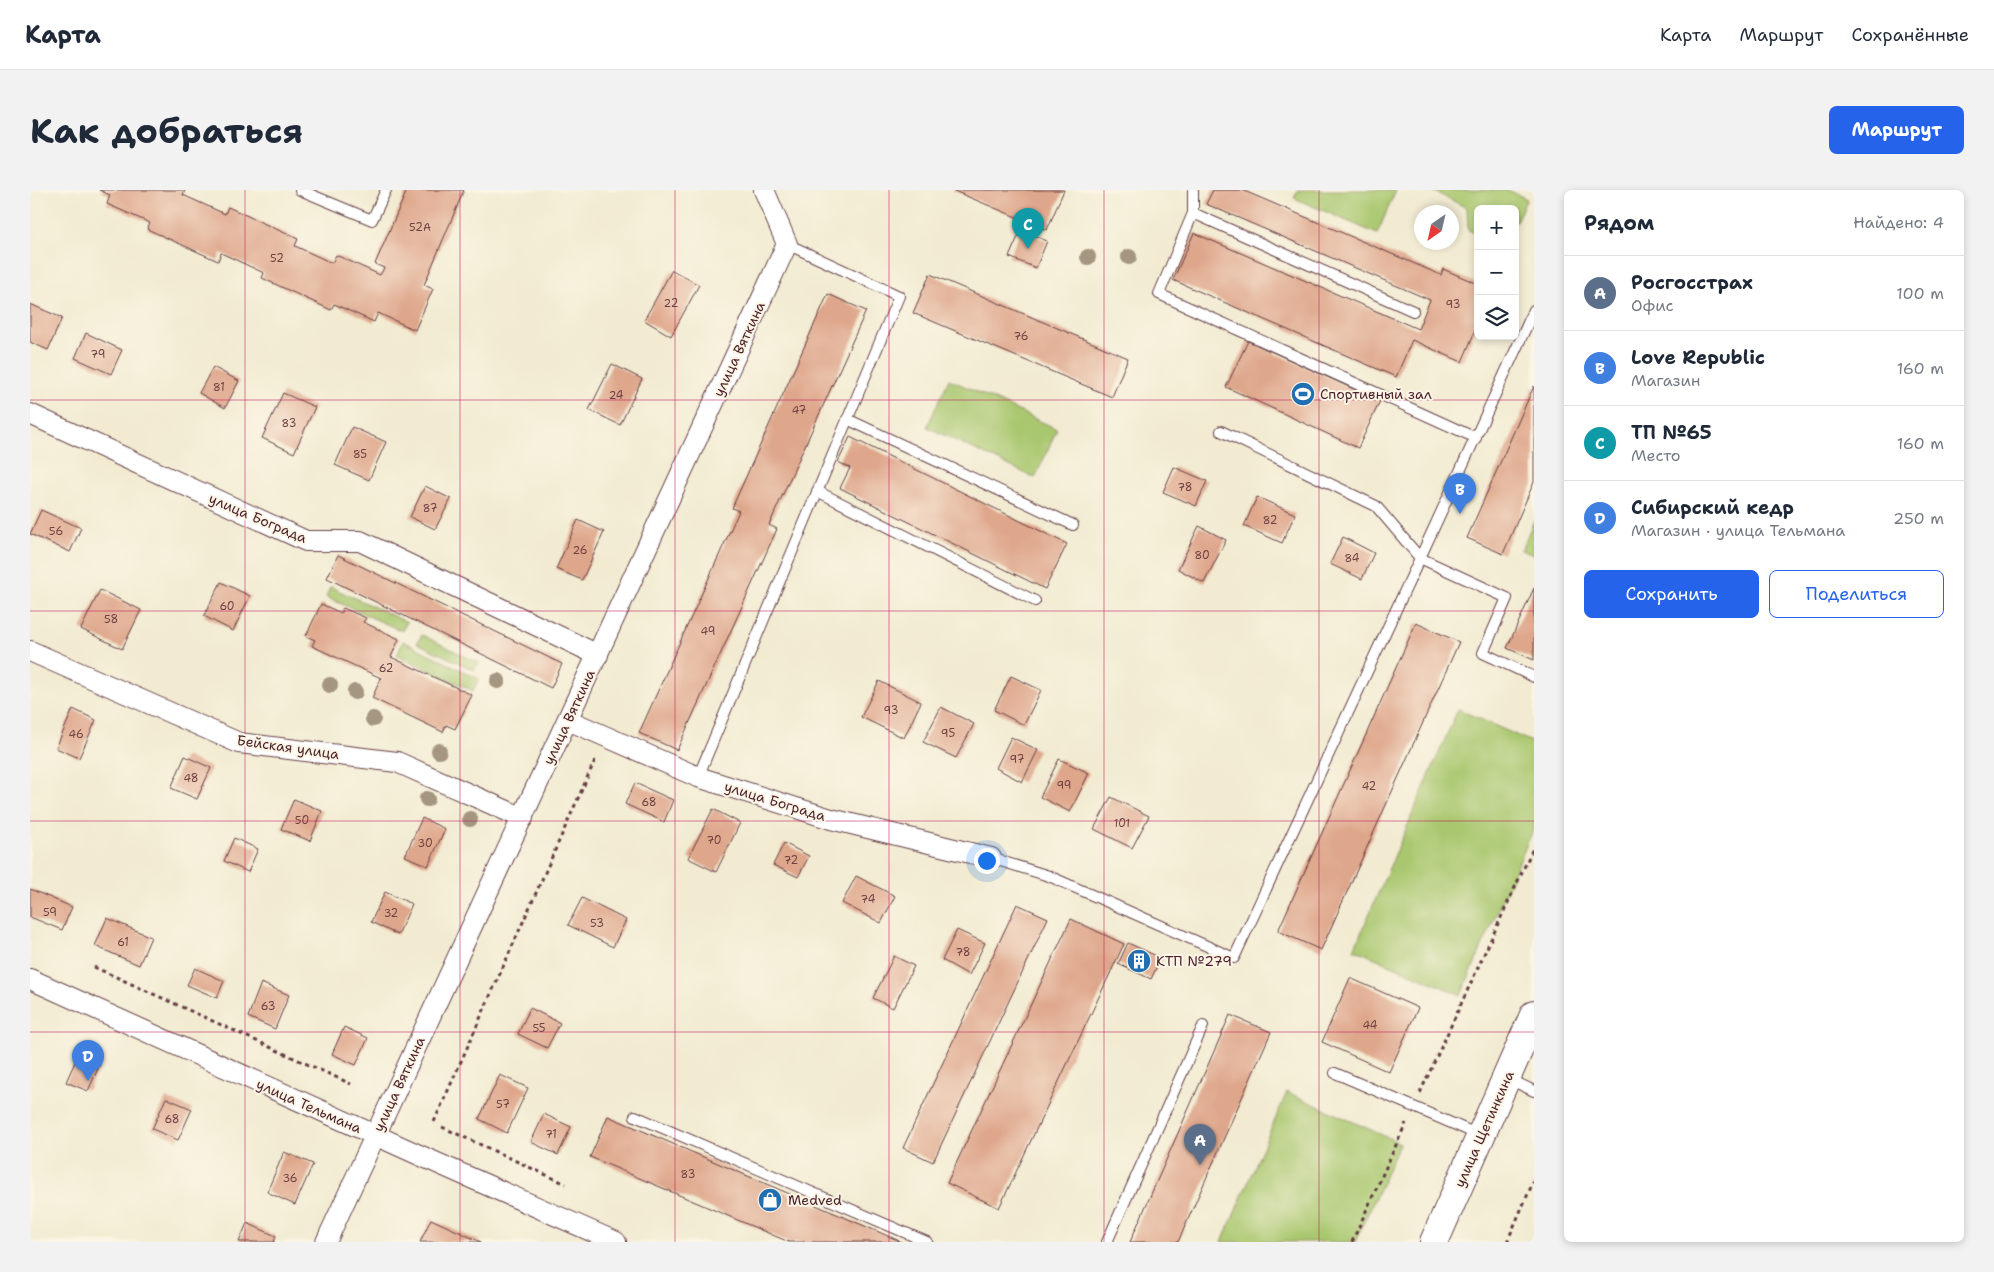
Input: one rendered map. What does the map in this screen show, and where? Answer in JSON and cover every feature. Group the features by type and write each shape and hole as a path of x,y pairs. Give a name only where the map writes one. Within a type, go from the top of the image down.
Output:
{"main road":[{"name":"улица Щетинкина","path":"1434,1242 1534,1016"}],"street":[{"path":"764,190 787,244"},
{"name":"улица Вяткина","path":"326,1242 787,244"},
{"name":"улица Бограда","path":"30,414 306,541 360,541 598,655"},
{"name":"Бейская улица","path":"30,651 239,743 397,762 523,818"},
{"name":"улица Бограда","path":"568,720 698,777 831,819 990,858"},
{"name":"улица Тельмана","path":"30,979 376,1136 616,1242"}],"lane":[{"path":"300,190 372,220 386,190"},
{"path":"1193,190 1193,213 1159,294 1476,438"},
{"path":"1193,213 1413,311"},
{"path":"698,777 899,296 787,244"},
{"path":"990,858 1049,876 1234,958 1534,310"},
{"path":"847,419 1073,525"},
{"path":"1221,432 1376,506 1420,558 1507,598 1483,654 1534,677"},
{"path":"817,491 1034,601"},
{"path":"1107,1242 1203,1026"},
{"path":"1335,1073 1480,1135"},
{"path":"1506,1077 1534,1091"},
{"path":"634,1116 927,1242"}],"path":[{"path":"434,1122 606,737"},
{"path":"1352,1242 1534,846"},
{"path":"94,967 351,1084"},
{"path":"442,1126 566,1184"},
{"path":"1507,1242 1534,1180"}],"green space":[{"path":"1298,190 1396,190 1377,234 1294,198"},
{"path":"1431,190 1508,190 1527,199 1519,215 1519,205 1474,205 1474,232 1468,230 1467,208"},
{"path":"949,379 1057,429 1035,478 927,427"},
{"path":"1534,521 1534,555 1521,550"},
{"path":"330,587 407,622 402,631 326,597"},
{"path":"422,635 479,663 474,670 417,643"},
{"path":"403,641 479,679 473,691 397,655"},
{"path":"1458,709 1534,743 1534,828 1461,995 1354,949"},
{"path":"1287,1092 1400,1143 1355,1242 1222,1242"}],"building":[{"path":"99,190 185,190 183,195 225,214 228,207 298,239 295,246 332,263 336,255 380,275 384,268 375,264 407,190 464,190 424,285 433,289 415,330 378,313 374,322 334,304 331,310 262,278 264,273 221,253 218,261 147,229 150,223 107,204 110,195"},
{"path":"952,190 1064,190 1047,230"},
{"path":"1213,190 1242,190 1441,275 1443,269 1474,282 1474,334 1462,362 1412,340 1396,377 1173,280 1194,233 1418,329 1430,300 1206,204"},
{"path":"1021,230 1047,241 1036,268 1009,257"},
{"path":"672,270 699,285 671,336 644,320"},
{"path":"930,274 1128,358 1112,397 913,313"},
{"path":"828,294 866,311 769,525 777,529 677,750 639,733 739,511 732,508"},
{"path":"30,304 62,318 48,350 30,342"},
{"path":"86,333 122,350 111,374 75,358"},
{"name":"Спортивный зал","path":"1248,341 1380,401 1358,448 1226,387"},
{"path":"612,364 642,379 620,425 589,410"},
{"path":"213,367 239,381 225,408 199,393"},
{"path":"1534,386 1534,482 1503,554 1467,538"},
{"path":"283,393 315,407 294,453 262,438"},
{"path":"352,427 386,442 369,480 335,465"},
{"path":"850,437 1067,544 1045,589 840,488 850,468 838,462"},
{"path":"1174,467 1207,481 1196,506 1163,492"},
{"path":"425,486 451,499 435,529 410,517"},
{"path":"1257,497 1295,514 1282,543 1244,526"},
{"path":"41,510 81,528 70,552 30,534"},
{"path":"578,520 604,532 582,580 556,569"},
{"path":"1199,526 1226,540 1204,583 1178,569"},
{"path":"1343,537 1374,553 1362,579 1330,564"},
{"path":"338,555 562,664 551,688 327,578"},
{"path":"221,582 250,596 233,631 204,616"},
{"path":"1534,588 1534,660 1507,648"},
{"path":"100,590 141,610 122,649 81,629"},
{"path":"321,604 341,613 343,608 366,618 363,622 399,639 391,657 472,695 455,729 446,725 443,732 372,698 381,678 312,646 315,640 306,636"},
{"path":"1416,623 1459,642 1321,950 1278,931"},
{"path":"1011,676 1041,690 1024,725 994,710"},
{"path":"879,681 921,702 904,738 861,717"},
{"path":"941,707 974,724 956,758 923,742"},
{"path":"73,709 96,720 79,758 56,748"},
{"path":"1011,737 1038,750 1022,782 996,768"},
{"path":"185,756 211,768 197,799 171,788"},
{"path":"1059,759 1089,773 1070,812 1040,797"},
{"path":"635,783 673,800 664,822 625,804"},
{"path":"1111,797 1149,816 1132,848 1094,829"},
{"path":"294,799 322,811 310,841 281,829"},
{"path":"713,809 740,823 716,872 688,858"},
{"path":"422,818 445,829 428,866 405,856"},
{"path":"234,838 258,849 248,872 224,861"},
{"path":"784,843 809,856 798,877 773,865"},
{"path":"856,876 895,896 881,923 842,903"},
{"path":"30,889 72,907 62,930 30,917"},
{"path":"385,892 412,904 398,935 371,922"},
{"path":"582,898 626,920 613,947 568,925"},
{"path":"1017,904 1048,918 933,1162 903,1148"},
{"path":"107,918 151,937 139,965 95,946"},
{"path":"1071,919 1124,944 999,1208 947,1183"},
{"path":"957,930 985,943 969,975 942,960"},
{"name":"КТП №279","path":"1128,943 1161,958 1151,979 1118,964"},
{"path":"894,956 914,966 893,1008 873,998"},
{"path":"195,968 224,981 217,998 187,985"},
{"path":"1350,978 1418,1008 1389,1072 1322,1042"},
{"path":"261,983 289,995 275,1029 248,1017"},
{"path":"530,1008 560,1023 547,1048 518,1034"},
{"path":"1230,1015 1271,1032 1178,1242 1130,1242"},
{"path":"344,1027 368,1038 356,1065 332,1054"},
{"path":"78,1055 100,1064 88,1091 66,1082"},
{"path":"500,1075 528,1088 507,1133 479,1119"},
{"path":"166,1098 192,1109 178,1140 152,1129"},
{"path":"544,1114 571,1127 558,1155 531,1142"},
{"path":"608,1116 902,1242 789,1242 590,1157"},
{"path":"284,1152 313,1164 295,1205 267,1192"},
{"path":"431,1219 481,1242 420,1242"},
{"path":"247,1223 276,1236 274,1242 239,1242"}],"place":[{"name":"ТП №65","path":"1028,249"},
{"name":"Спортивный зал","path":"1303,394"},
{"name":"Love Republic","path":"1460,514"},
{"name":"КТП №279","path":"1139,961"},
{"name":"Сибирский кедр","path":"88,1081"},
{"name":"Росгосстрах","path":"1200,1165"},
{"name":"Medved","path":"770,1200"}]}
